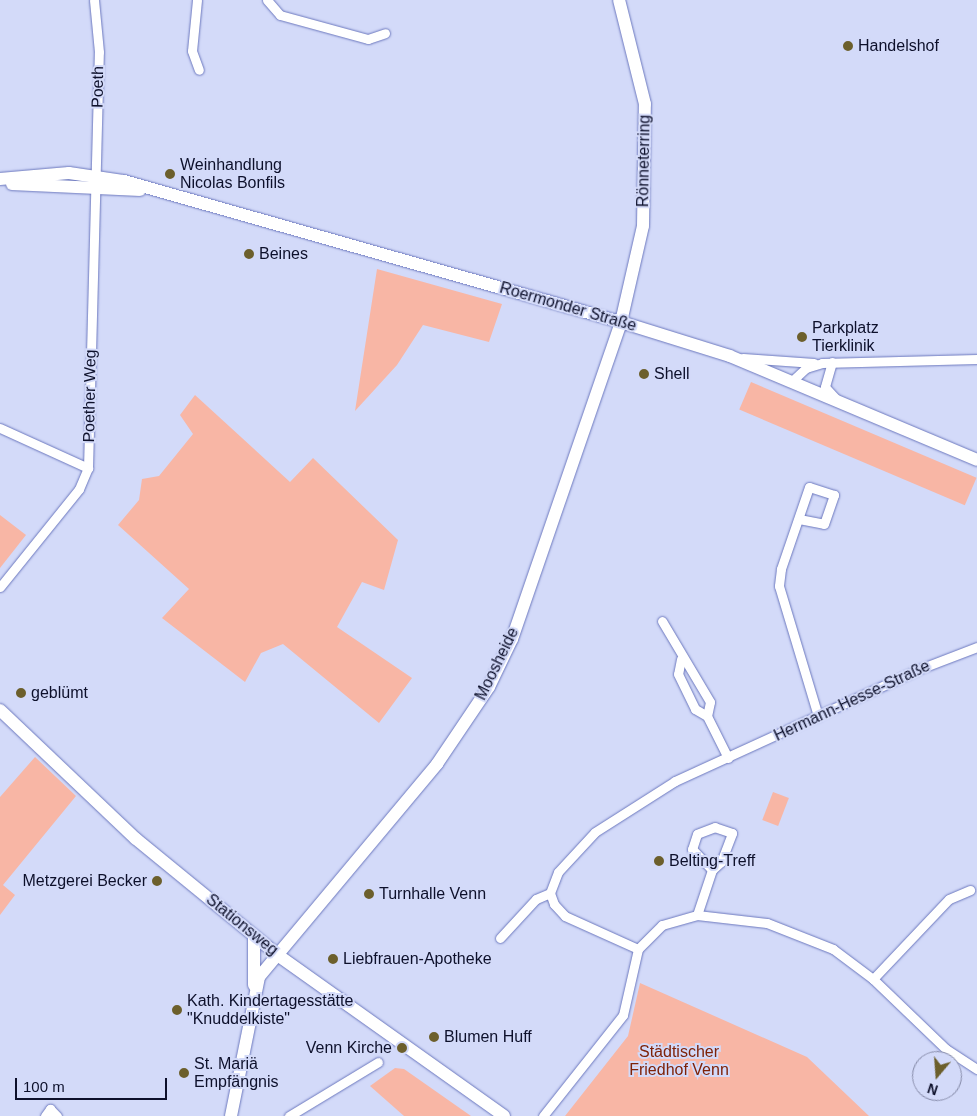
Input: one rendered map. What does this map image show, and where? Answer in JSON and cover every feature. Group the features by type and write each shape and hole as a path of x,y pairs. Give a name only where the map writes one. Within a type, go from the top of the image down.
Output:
{"street":[{"name":"Poeth","path":"94,0 99,52 96,175"},
{"path":"197,0 192,51 199,70"},
{"path":"267,0 280,15 368,39 385,34"},
{"name":"Rönneterring","path":"619,0 645,104 647,156 643,226 621,322"},
{"name":"Roermonder Straße","path":"0,181 96,175 621,322 730,356 977,460"},
{"name":"Poether Weg","path":"0,587 79,489 88,468 94,190 96,175"},
{"name":"Roermonder Straße","path":"0,181 94,190 147,190"},
{"name":"Moosheide","path":"253,990 437,764 489,687 512,639 621,322"},
{"path":"730,356 822,363 977,359"},
{"path":"832,362 825,386 838,401"},
{"path":"792,381 806,368 822,363"},
{"path":"0,428 88,468"},
{"path":"799,519 824,524 834,495 809,487 781,569 780,602 818,716"},
{"path":"662,621 681,659 693,668 710,702 707,716"},
{"name":"Hermann-Hesse-Straße","path":"550,893 558,872 617,813 818,716 977,647"},
{"path":"681,659 678,674 695,709 707,716 728,758"},
{"name":"Stationsweg","path":"0,710 136,839 254,936 279,956 504,1116"},
{"path":"697,915 712,870 722,862 732,833 715,827 696,834 692,849 712,870"},
{"path":"873,979 949,899 970,890"},
{"path":"500,938 536,899 550,893 565,916 638,949"},
{"path":"543,1116 623,1015 638,949 662,925 697,915 767,923 798,933 833,949 873,979 946,1049 977,1069"},
{"path":"231,1116 253,990 254,936"},
{"path":"289,1116 378,1062"},
{"path":"45,1116 50,1109 57,1116"}],"green space":[{"path":"377,269 502,304 489,342 423,325 397,365 355,411"},
{"path":"751,382 977,478 965,505 739,410"},
{"path":"195,395 290,482 313,458 398,540 384,590 362,582 337,627 412,678 379,723 283,644 261,653 245,682 162,618 189,589 118,525 139,500 142,479 159,476 193,434 180,415"},
{"path":"0,515 26,535 0,568"},
{"path":"35,757 76,796 3,885 15,895 0,915 0,797"},
{"path":"773,792 789,798 778,826 762,820"},
{"name":"Städtischer Friedhof Venn","path":"640,983 807,1057 869,1116 565,1116 628,1036"},
{"path":"395,1068 404,1069 471,1116 404,1116 370,1086"}],"place":[{"name":"Handelshof","path":"848,46"},
{"name":"Weinhandlung Nicolas Bonfils","path":"170,174"},
{"name":"Beines","path":"249,254"},
{"name":"Parkplatz Tierklinik","path":"802,337"},
{"name":"Shell","path":"644,374"},
{"name":"geblümt","path":"21,693"},
{"name":"Belting-Treff","path":"659,861"},
{"name":"Metzgerei Becker","path":"157,881"},
{"name":"Turnhalle Venn","path":"369,894"},
{"name":"Liebfrauen-Apotheke","path":"333,959"},
{"name":"Kath. Kindertagesstätte \"Knuddelkiste\"","path":"177,1010"},
{"name":"Blumen Huff","path":"434,1037"},
{"name":"Venn Kirche","path":"402,1048"},
{"name":"St. Mariä Empfängnis","path":"184,1073"}]}
